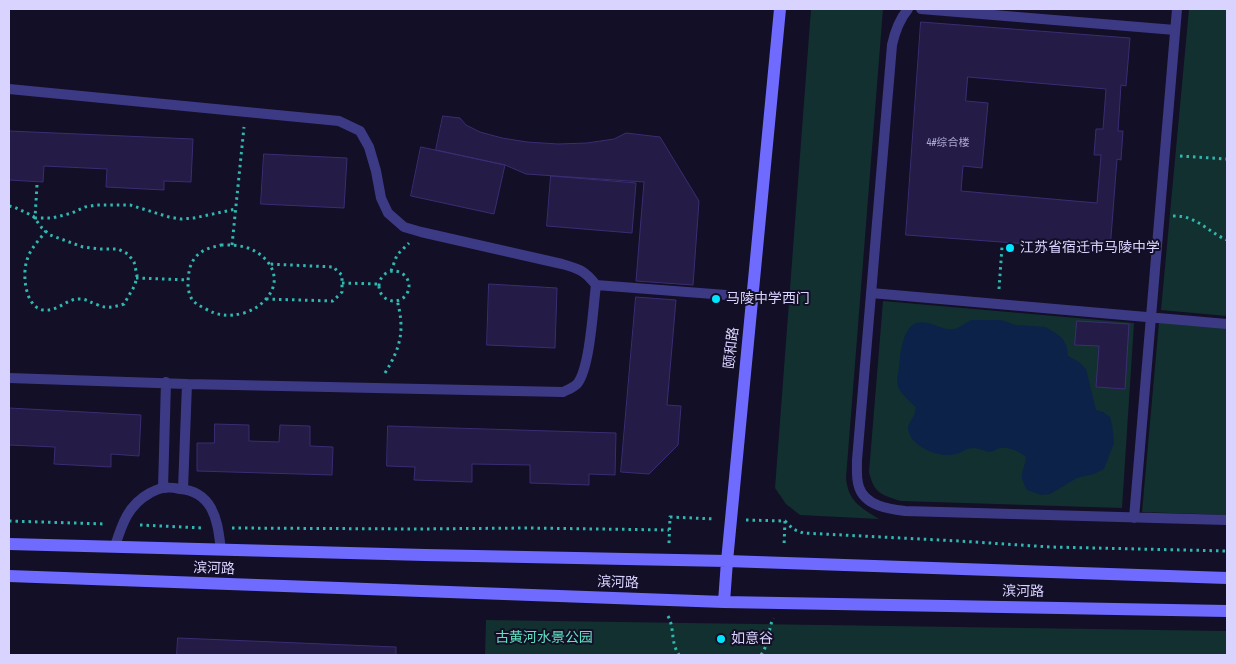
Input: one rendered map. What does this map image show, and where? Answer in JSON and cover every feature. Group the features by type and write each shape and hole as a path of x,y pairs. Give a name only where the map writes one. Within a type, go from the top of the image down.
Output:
{"main road":[{"name":"颐和路","path":"724,602 780,9"},
{"name":"滨河路","path":"9,544 435,556 727,561 1227,578"},
{"name":"滨河路","path":"9,576 724,602 1227,611"}],"lane":[{"path":"908,9 895,30 892,45 857,460 859,488 865,498 877,505 905,512 1227,520"},
{"path":"921,9 1176,30"},
{"path":"1134,518 1177,9"},
{"path":"9,89 339,121 360,131 369,147 381,198 388,213 404,227 562,264 587,274 596,286 583,374 576,386 563,392 187,384 9,378"},
{"path":"596,286 752,297"},
{"path":"871,293 1227,324"},
{"path":"163,488 166,382"},
{"path":"183,489 187,384"},
{"path":"115,546 122,525 130,510 139,499 163,488 183,489 200,494 217,522 221,550"}],"path":[{"path":"232,245 245,112"},
{"path":"1165,154 1227,159"},
{"path":"35,218 36,185"},
{"path":"35,218 52,218 96,205 130,205 169,218 181,219 236,209"},
{"path":"9,206 33,216 42,228 46,231 50,234 84,247 118,249 128,254 134,262 137,275 135,285 124,304 111,308 77,298 52,310 41,310 33,304 25,284 26,261 46,231"},
{"path":"1159,223 1173,216 1182,216 1190,218 1227,240"},
{"path":"391,271 404,274 408,280 409,288 406,294 397,300 385,297 381,292 380,284 382,277 391,271 397,255 407,246 416,230"},
{"path":"232,245 249,249 260,255 270,264 274,275 274,286 271,294 255,309 244,313 228,315 214,314 195,303 190,295 188,280 190,268 199,253 208,248 232,245"},
{"path":"998,304 1002,247"},
{"path":"266,299 333,301 342,292 342,275 334,267 270,264"},
{"path":"136,278 188,280"},
{"path":"342,284 380,284"},
{"path":"375,388 393,360 401,337 401,314 397,300"},
{"path":"9,521 218,528 669,530"},
{"path":"785,522 793,529 803,533 1050,547 1227,551"},
{"path":"666,612 672,622 673,642 679,655"},
{"path":"761,655 765,651 774,614"}],"green space":[{"path":"811,9 883,9 846,478 849,492 856,503 879,519 800,515 786,504 775,488"},
{"path":"1189,9 1227,9 1227,316 1161,310"},
{"path":"883,301 1134,323 1122,508 901,501 889,497 876,489 869,472"},
{"path":"1159,322 1227,328 1227,515 1142,512"},
{"name":"古黄河水景公园","path":"486,620 1227,631 1227,655 485,655"}],"water":[{"path":"971,320 1001,320 1016,325 1046,327 1063,339 1067,347 1068,356 1079,362 1086,369 1096,410 1110,417 1114,443 1104,469 1094,474 1077,478 1050,494 1041,495 1027,490 1022,476 1026,457 1014,450 1000,448 989,452 978,448 971,448 956,454 942,455 927,450 914,441 908,429 916,408 902,393 897,382 901,350 905,336 911,326 916,323 921,322 954,329"}],"building":[{"path":"921,22 1130,38 1126,86 1121,85 1118,131 1123,131 1121,160 1117,159 1110,250 906,235","holes":["968,77 1106,89 1103,129 1096,129 1094,155 1101,155 1097,203 961,191 963,166 982,168 988,103 966,101"]},
{"path":"443,116 460,118 466,125 480,132 527,142 587,143 614,139 626,133 660,137 699,201 693,285 636,281 644,182 526,174 505,165 436,150"},
{"path":"9,131 193,139 191,182 164,181 164,190 106,187 107,169 44,166 43,182 9,180"},
{"path":"421,147 505,165 494,214 411,196"},
{"path":"264,154 347,158 344,208 261,204"},
{"path":"551,176 636,183 632,233 547,226"},
{"path":"489,284 557,288 555,348 487,345"},
{"path":"636,297 676,300 667,405 681,406 678,445 649,474 621,472"},
{"path":"1077,321 1129,324 1125,389 1096,387 1099,346 1075,345"},
{"path":"9,408 141,415 139,456 111,454 111,467 54,464 55,447 9,445"},
{"path":"215,424 249,425 249,441 279,442 280,425 310,426 310,446 333,447 332,475 197,471 197,443 214,443"},
{"path":"388,426 616,433 615,475 589,474 589,485 530,483 530,465 472,464 472,482 414,480 415,467 387,466"},
{"path":"178,638 396,647 396,655 177,655"}],"place":[{"name":"江苏省宿迁市马陵中学","path":"1010,248"},
{"name":"马陵中学西门","path":"716,299"},
{"name":"如意谷","path":"721,639"}]}
